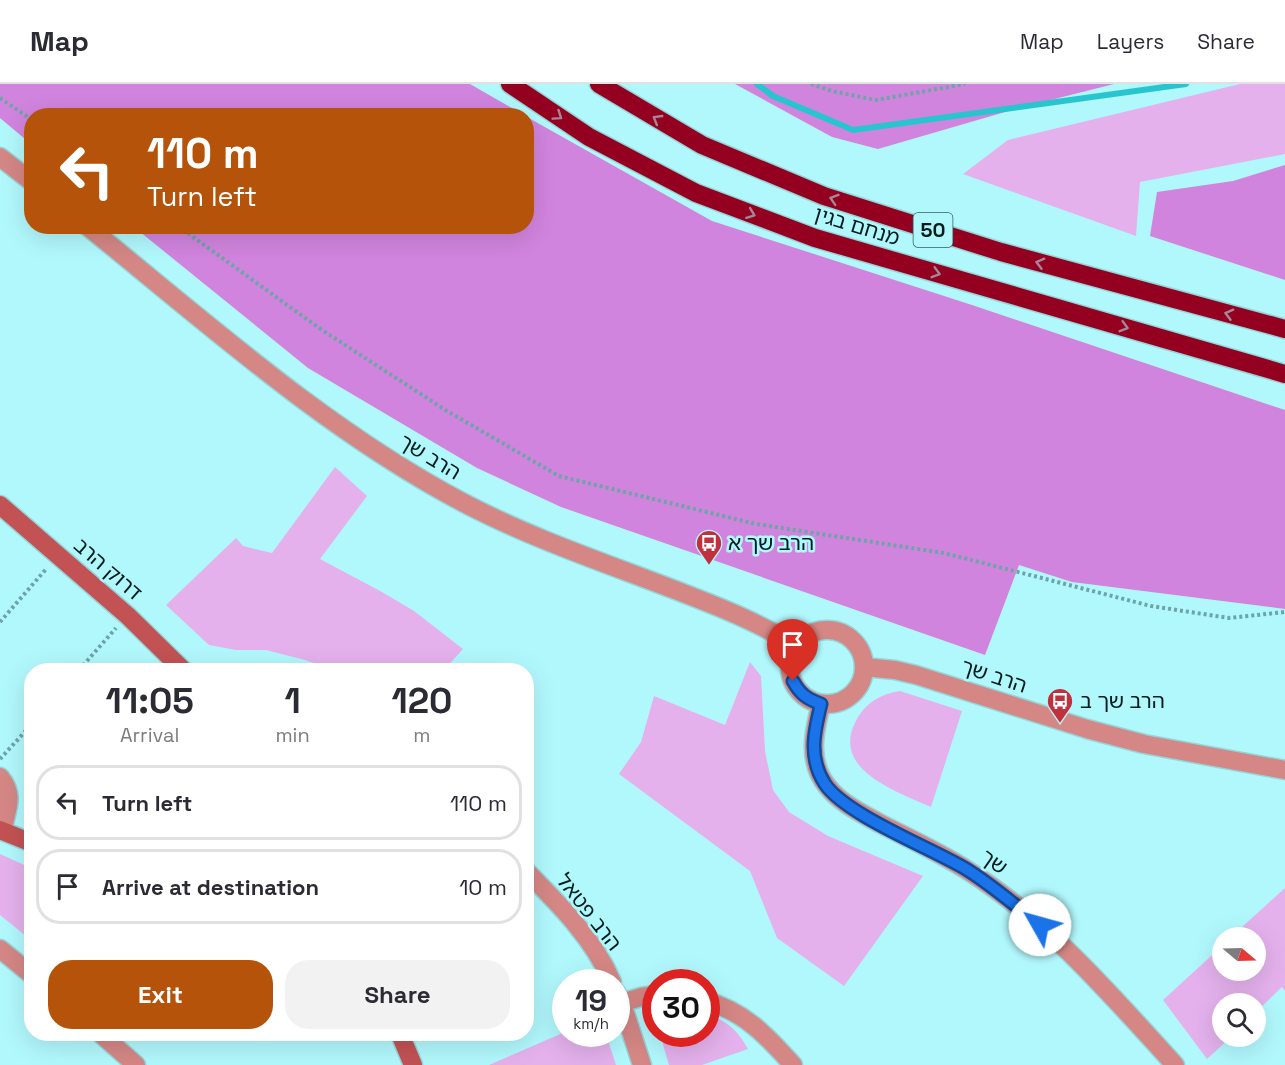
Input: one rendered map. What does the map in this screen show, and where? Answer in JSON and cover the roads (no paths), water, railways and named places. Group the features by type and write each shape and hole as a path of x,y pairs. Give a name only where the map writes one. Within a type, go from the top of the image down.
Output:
{"highway":[{"name":"מנחם בגין","path":"510,84 589,137 696,193 814,238 1285,374"},
{"name":"מנחם בגין","path":"599,84 702,146 824,196 1001,252 1285,329"}],"street":[{"path":"0,157 24,176"},
{"name":"הרב שך","path":"97,234 292,391 355,437 429,484 511,526 729,611 797,645"},
{"name":"דרוק הרב","path":"0,505 128,616 176,663"},
{"path":"828,630 839,632 857,646 864,668 862,680 851,695 834,704 821,704 804,696 793,681 790,669 797,645 816,632 828,630"},
{"name":"הרב שך","path":"864,668 896,670 916,675 1087,729 1144,744 1285,770"},
{"name":"שך","path":"821,704 813,735 815,754 821,776 835,795 869,817 966,870 1040,925 1082,965 1175,1065"},
{"path":"0,777 8,786 10,800 1,830 24,840"},
{"name":"הרב פטאל","path":"534,879 575,923 605,969"},
{"path":"0,949 24,968"},
{"path":"720,1006 736,1012 770,1039 793,1065"},
{"path":"630,1030 642,1065"},
{"path":"109,1041 136,1065"},
{"path":"403,1041 413,1065"}],"waterway":[{"path":"757,84 773,96 853,130 1186,84"}],"place":[{"name":"הרב שך א","path":"709,566"},
{"name":"הרב שך ב","path":"1060,724"}]}
